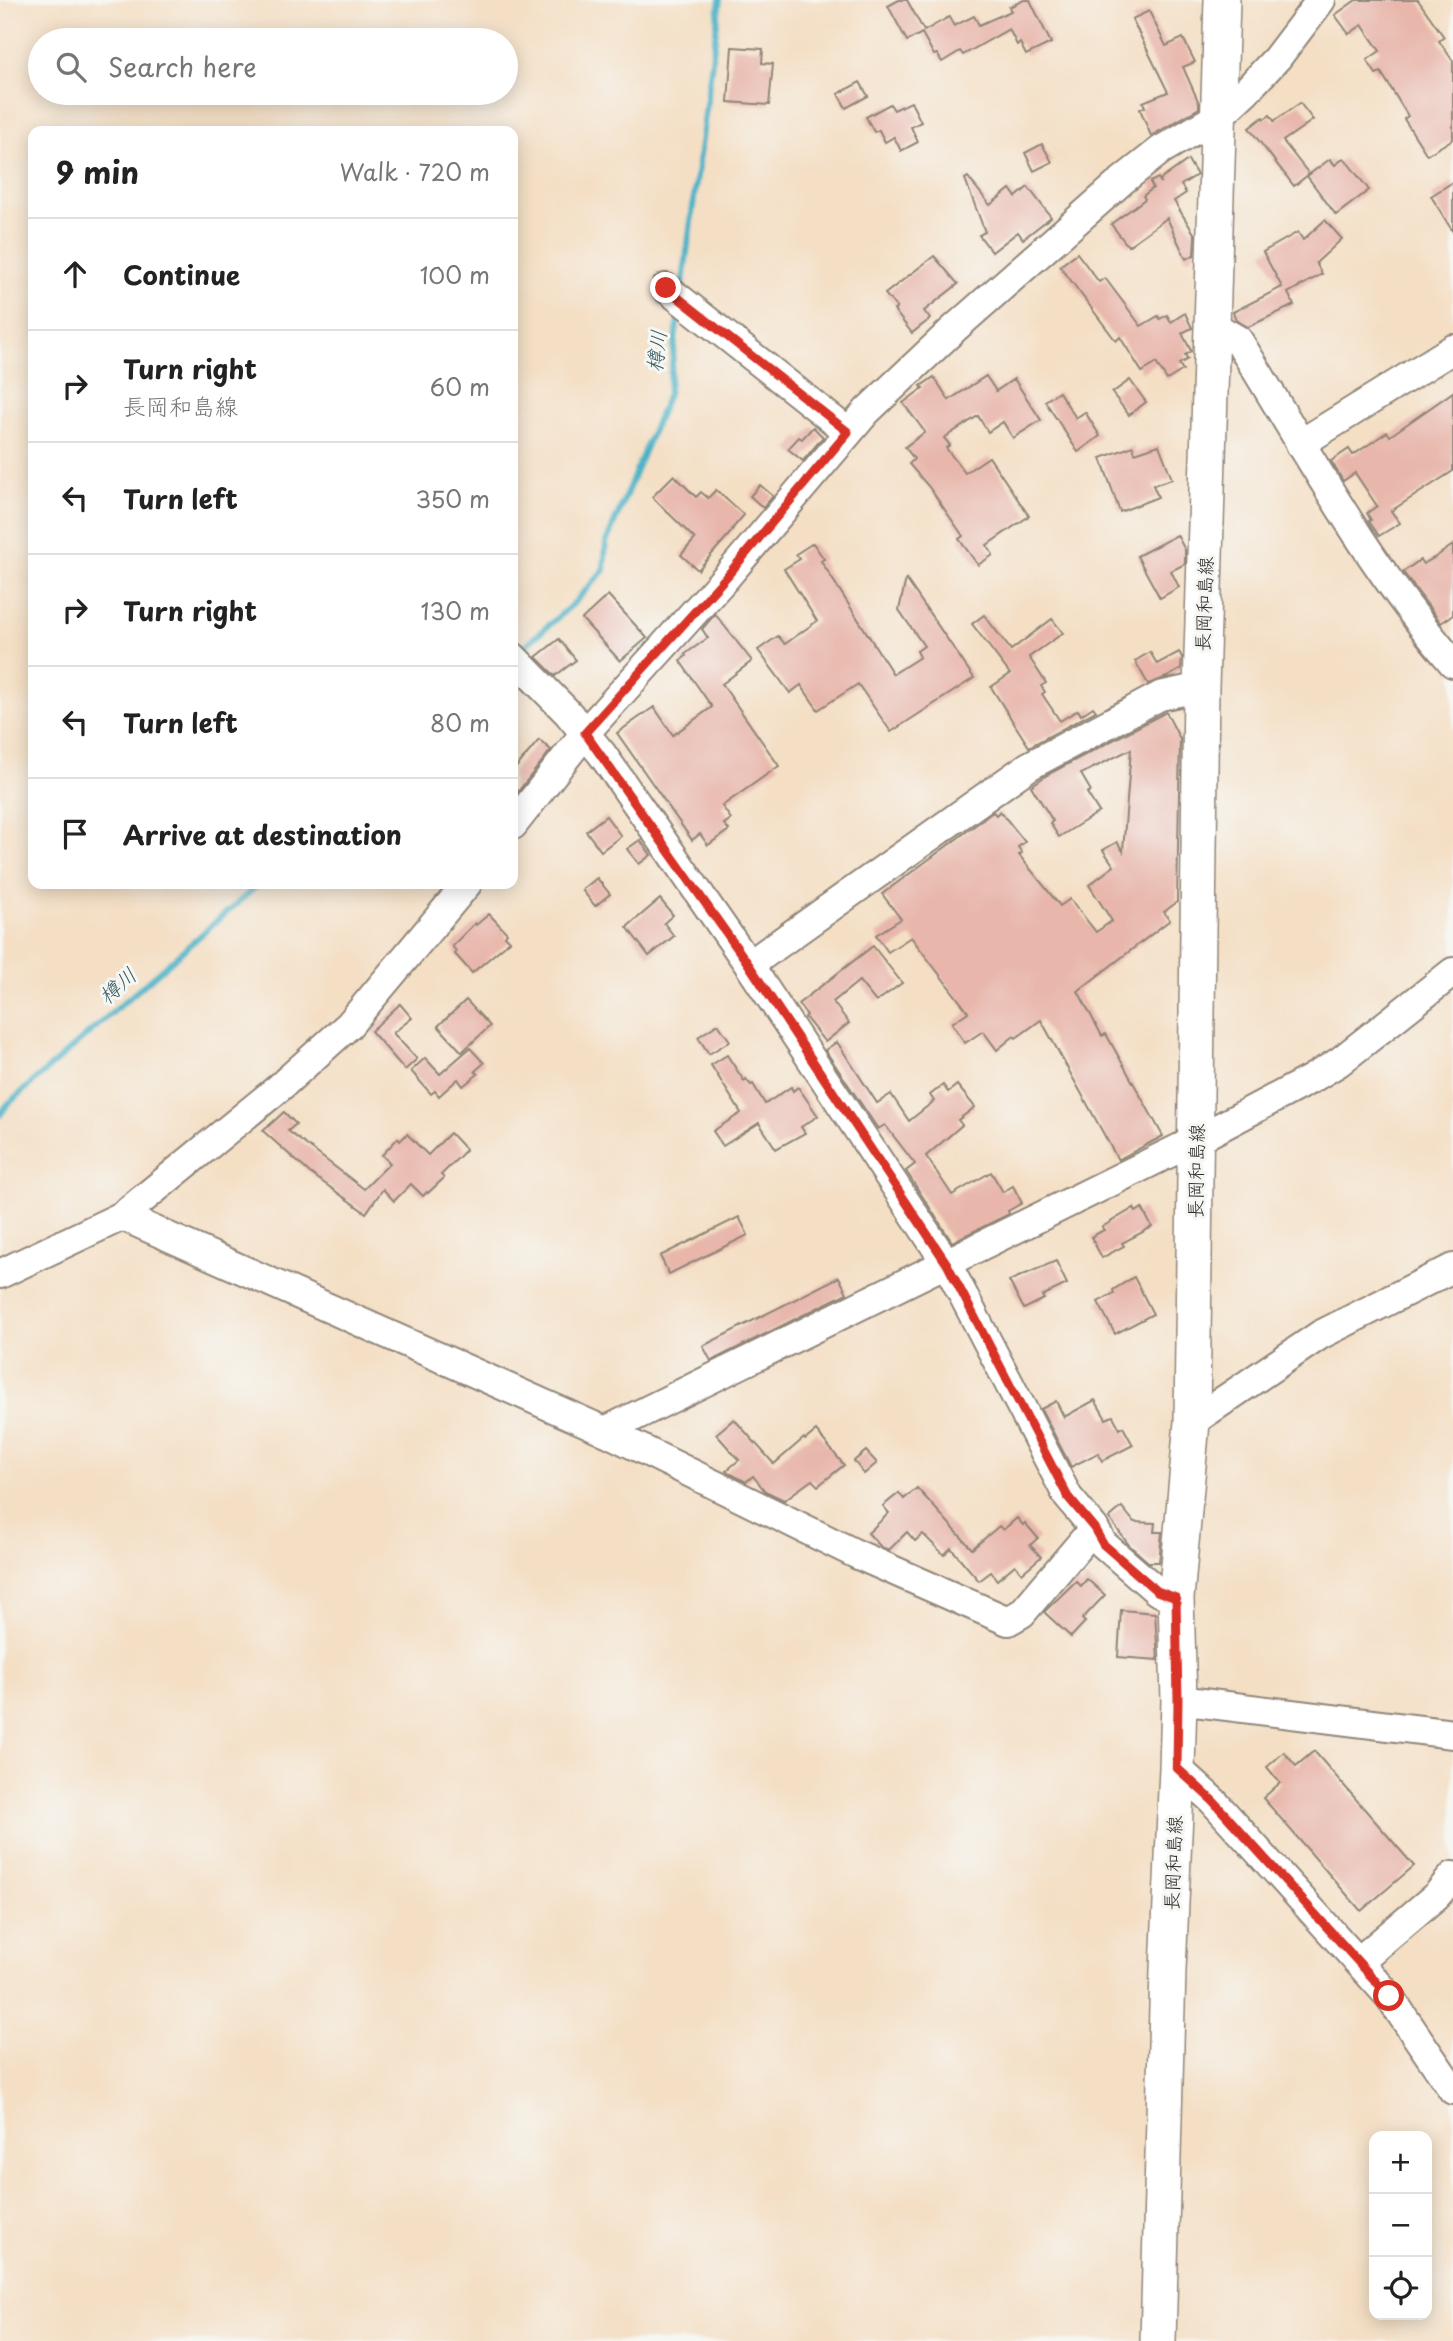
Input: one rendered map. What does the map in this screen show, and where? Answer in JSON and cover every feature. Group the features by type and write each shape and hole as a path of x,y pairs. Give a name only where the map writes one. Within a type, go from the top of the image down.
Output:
{"main road":[{"name":"長岡和島線","path":"1158,2341 1168,1970 1177,1768 1176,1598 1192,1422 1201,687 1222,0"}],"street":[{"path":"518,819 585,733 727,576 848,432 895,383 1123,180 1161,150 1220,115 1277,58 1321,0"},
{"path":"671,292 848,432"},
{"path":"1212,325 1238,340 1371,558 1453,663"},
{"path":"1300,443 1453,349"},
{"path":"518,662 585,733 749,965 947,1264 1068,1497 1094,1528 1103,1544 1157,1591 1176,1598"},
{"path":"749,965 1029,766 1160,696 1201,687"},
{"path":"0,1273 122,1216 280,1087 349,1025 463,889"},
{"path":"604,1431 947,1264 1196,1140 1311,1079 1339,1062 1453,972"},
{"path":"122,1216 604,1431 856,1554 1008,1621 1022,1613 1094,1528"},
{"path":"1192,1422 1320,1335 1453,1268"},
{"path":"1178,1700 1453,1734"},
{"path":"1177,1768 1213,1801 1359,1961 1389,1996 1453,2090"},
{"path":"1359,1961 1437,1895 1453,1876"}],"building":[{"path":"899,0 907,0 924,31 949,17 954,26 974,16 979,25 1011,11 1009,7 1030,0 1051,43 1026,55 1009,29 963,55 960,51 942,62 937,54 934,55 922,33 907,41 888,6"},
{"path":"1356,0 1418,0 1444,37 1439,41 1453,61 1453,139 1427,155 1404,119 1408,116 1381,72 1376,74 1367,60 1380,51 1362,25 1349,34 1335,15"},
{"path":"1149,11 1166,46 1183,38 1195,62 1183,67 1199,103 1199,108 1151,136 1140,109 1145,107 1143,102 1168,92 1132,19"},
{"path":"732,47 763,49 762,63 773,64 769,105 728,102"},
{"path":"860,82 868,96 846,108 838,94"},
{"path":"911,102 921,122 911,127 918,142 901,151 894,137 885,142 879,130 874,132 866,117 890,104 894,110"},
{"path":"1300,103 1313,120 1283,141 1309,174 1294,186 1249,128 1270,115 1274,121"},
{"path":"1042,144 1052,162 1034,171 1025,153"},
{"path":"1344,158 1369,190 1336,215 1307,176 1330,159 1335,165"},
{"path":"1188,160 1197,175 1181,185 1186,193 1174,201 1195,235 1194,255 1186,259 1167,218 1128,246 1111,224 1145,199 1143,196 1153,188 1150,182 1158,178 1161,183 1160,180"},
{"path":"968,177 990,205 1010,189 1016,197 1028,187 1051,217 1023,239 1018,232 992,252 979,235 985,232 965,179"},
{"path":"1453,182 1453,232 1431,196"},
{"path":"1325,220 1342,239 1316,263 1322,274 1288,293 1294,305 1248,327 1236,320 1233,312 1282,287 1263,252 1298,232 1303,240"},
{"path":"1077,253 1099,282 1105,278 1141,326 1158,316 1160,319 1167,315 1171,322 1185,313 1192,328 1182,333 1191,351 1185,355 1188,359 1179,364 1183,370 1167,380 1156,363 1142,372 1120,337 1116,341 1060,266"},
{"path":"934,256 958,284 924,311 930,319 912,333 885,294"},
{"path":"986,376 996,391 1014,379 1041,420 1013,438 1003,422 988,432 978,416 944,438 950,445 946,448 965,473 989,457 1029,516 987,545 993,555 978,565 959,539 963,536 929,487 909,464 914,459 905,447 925,432 903,403 934,377 949,400"},
{"path":"1130,380 1146,402 1129,415 1112,393"},
{"path":"1059,392 1076,418 1085,412 1100,436 1078,452 1045,401"},
{"path":"1453,392 1453,471 1391,511 1400,523 1379,536 1367,513 1377,506 1355,473 1343,481 1331,461 1349,449 1353,455 1387,432 1390,436"},
{"path":"813,427 823,437 803,461 788,449"},
{"path":"1159,445 1172,479 1153,485 1158,497 1120,512 1101,458 1133,446 1135,453"},
{"path":"674,475 696,497 701,492 708,498 716,490 744,515 698,570 681,555 695,539 652,497"},
{"path":"760,485 773,496 763,508 750,496"},
{"path":"1177,535 1185,550 1185,564 1171,571 1179,587 1160,598 1137,556"},
{"path":"813,543 824,559 821,561 893,674 920,657 917,651 924,646 899,610 906,579 974,678 891,732 858,684 818,710 801,685 790,693 758,650 778,636 785,644 817,621 784,569 800,559 796,554"},
{"path":"1453,545 1453,615 1441,623 1403,572 1420,560 1423,564"},
{"path":"608,595 647,638 620,661 582,619"},
{"path":"715,614 752,661 722,684 779,766 722,806 731,819 724,824 729,830 708,845 700,834 692,840 617,733 654,707 673,735 712,707 680,661 685,654 708,638 702,629"},
{"path":"984,615 1011,650 1052,619 1063,633 1029,657 1046,683 1041,686 1045,692 1042,694 1060,721 1078,710 1081,715 1093,707 1096,711 1029,747 991,687 1010,674 972,624"},
{"path":"559,639 576,660 555,676 536,657"},
{"path":"1150,652 1157,664 1179,652 1182,657 1181,669 1148,684 1135,661"},
{"path":"1166,712 1180,739 1177,902 1164,912 1170,920 1078,991 1102,1036 1106,1034 1163,1136 1118,1160 1041,1020 997,1050 983,1031 965,1043 952,1023 968,1012 911,937 888,952 876,935 901,919 882,894 993,812 996,815 1000,811 1025,842 1018,847 1022,853 1019,855 1060,906 1070,899 1096,932 1112,921 1089,885 1114,866 1103,850 1117,842 1123,851 1131,749 1081,774 1091,791 1087,793 1099,812 1059,837 1050,823 1053,821 1031,786"},
{"path":"539,740 551,750 518,792 518,765"},
{"path":"606,816 621,836 601,851 586,831"},
{"path":"640,840 651,855 639,864 627,849"},
{"path":"597,878 610,894 595,906 582,890"},
{"path":"660,899 673,915 664,923 674,936 649,956 627,927"},
{"path":"489,914 507,933 505,936 510,941 472,973 454,953 456,951 452,946 475,923 476,925"},
{"path":"873,946 902,983 876,1002 859,981 833,1002 849,1023 825,1042 798,1004"},
{"path":"466,1000 490,1026 462,1052 438,1026"},
{"path":"400,1004 412,1018 393,1033 417,1059 405,1070 371,1031"},
{"path":"718,1024 730,1041 709,1054 698,1037"},
{"path":"837,1042 877,1103 891,1094 909,1121 934,1101 930,1095 943,1085 948,1092 957,1085 975,1107 958,1120 962,1125 926,1156 952,1195 991,1172 1003,1192 1013,1186 1022,1203 1008,1211 1009,1214 952,1242 906,1171 915,1164 885,1125 878,1129 825,1050"},
{"path":"470,1048 484,1063 475,1071 478,1074 463,1086 458,1079 439,1096 435,1091 431,1094 411,1071 425,1058 440,1074"},
{"path":"727,1055 744,1081 746,1079 753,1084 765,1104 791,1087 793,1091 798,1087 818,1116 801,1127 805,1133 776,1149 759,1123 723,1146 713,1131 741,1113 711,1065"},
{"path":"284,1112 296,1124 288,1131 364,1189 390,1163 382,1155 398,1138 400,1141 407,1134 428,1155 450,1133 466,1150 441,1175 444,1178 428,1193 423,1196 411,1184 394,1201 383,1189 366,1213 310,1173 263,1131"},
{"path":"1134,1208 1136,1212 1142,1208 1152,1227 1122,1243 1124,1246 1102,1258 1091,1237 1104,1230 1102,1227"},
{"path":"739,1217 748,1235 669,1274 660,1256"},
{"path":"1056,1261 1067,1284 1042,1296 1044,1299 1024,1309 1009,1281"},
{"path":"839,1277 847,1293 711,1361 703,1346"},
{"path":"1134,1277 1153,1314 1115,1334 1098,1302"},
{"path":"1095,1400 1106,1419 1113,1416 1120,1429 1123,1427 1133,1445 1102,1461 1098,1453 1071,1467 1041,1409 1056,1401 1064,1417"},
{"path":"734,1419 774,1464 816,1431 844,1465 818,1486 812,1480 784,1500 765,1491 753,1476 746,1482 726,1471 739,1460 716,1434"},
{"path":"866,1451 877,1463 864,1474 854,1461"},
{"path":"917,1488 972,1549 999,1526 1003,1530 1017,1518 1038,1538 1030,1545 1041,1557 1022,1573 1015,1565 997,1580 991,1572 979,1581 951,1548 944,1555 923,1534 915,1541 907,1532 889,1550 881,1547 868,1533 889,1513 883,1506 899,1493 904,1499"},
{"path":"1122,1507 1134,1522 1155,1523 1154,1532 1162,1532 1159,1562 1148,1562 1129,1545 1109,1518"},
{"path":"1087,1579 1105,1595 1082,1619 1085,1622 1071,1637 1044,1612 1076,1581 1081,1586"},
{"path":"1121,1610 1155,1613 1158,1660 1118,1657"},
{"path":"1314,1751 1414,1866 1361,1911 1263,1798 1280,1783 1267,1767 1284,1752 1296,1766"}],"waterway":[{"name":"樽川","path":"682,290 720,0"},
{"name":"樽川","path":"518,652 573,604 604,570 606,543 668,394 679,311"},
{"name":"樽川","path":"0,1115 7,1105 253,889"}],"route":[{"path":"666,288 848,432 727,576 585,733 749,965 947,1264 1068,1497 1094,1528 1103,1544 1157,1591 1176,1598 1177,1768 1213,1801 1389,1996"}]}
